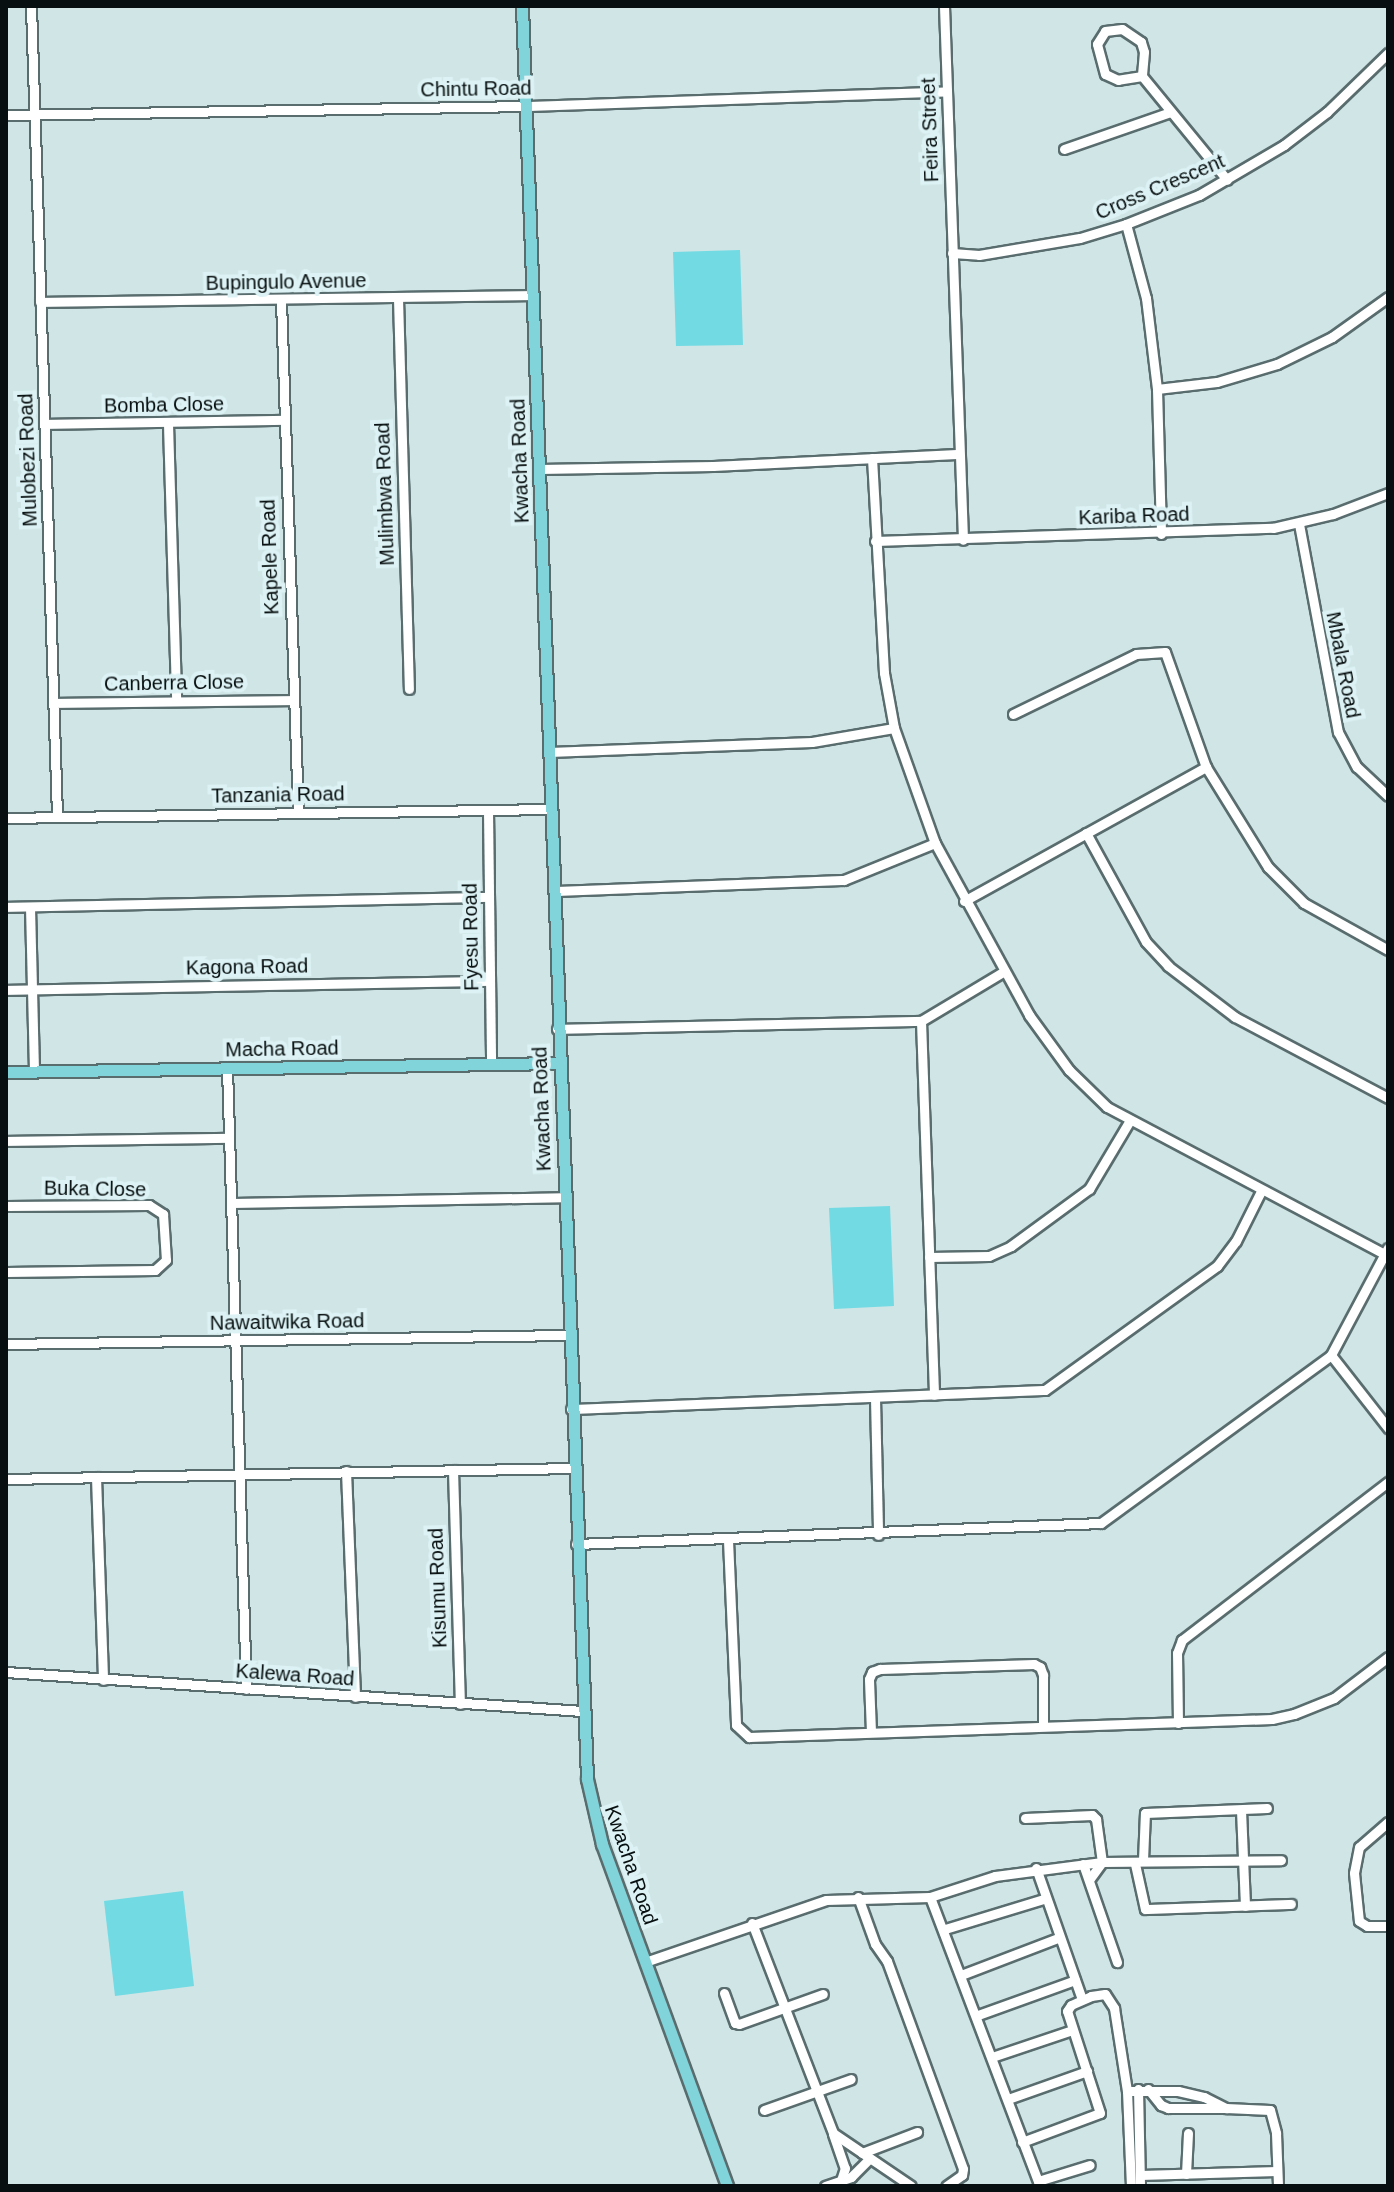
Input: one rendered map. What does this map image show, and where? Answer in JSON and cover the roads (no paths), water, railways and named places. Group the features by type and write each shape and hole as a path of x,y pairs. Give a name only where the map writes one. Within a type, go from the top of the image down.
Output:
{"main road":[{"name":"Kwacha Road","path":"522,6 582,1711 592,1810 727,2186"},
{"name":"Macha Road","path":"6,1072 559,1063"}],"street":[{"name":"Mulobezi Road","path":"31,6 57,817"},
{"name":"Feira Street","path":"944,6 957,454 963,540"},
{"path":"1142,76 1118,80 1105,74 1097,44 1105,31 1122,29 1141,42 1144,52 1142,76 1227,180"},
{"name":"Cross Crescent","path":"952,253 979,255 1029,249 1126,224 1227,180 1327,112 1388,53"},
{"name":"Chintu Road","path":"6,115 526,106 947,91"},
{"path":"1064,149 1170,112"},
{"path":"1126,224 1146,298 1157,389 1161,534"},
{"name":"Bupingulo Avenue","path":"40,302 532,295"},
{"path":"1157,389 1217,382 1277,364 1332,337 1388,297"},
{"name":"Mulimbwa Road","path":"398,298 409,689"},
{"name":"Kapele Road","path":"281,300 298,812"},
{"name":"Bomba Close","path":"45,424 283,420"},
{"path":"168,424 176,700"},
{"path":"539,469 957,454"},
{"path":"576,1544 878,1535 1101,1523 1331,1355 1387,1253 1261,1191 1129,1122 1107,1107 1069,1070 1003,972 935,843 894,728 884,673 872,458"},
{"name":"Kariba Road","path":"875,541 1161,534 1299,524 1388,493"},
{"name":"Mbala Road","path":"1299,524 1338,732 1357,767 1388,796"},
{"path":"1013,714 1136,654 1165,652 1206,767 1268,867 1304,903 1388,950"},
{"name":"Canberra Close","path":"54,703 294,700"},
{"path":"549,752 812,742 894,728"},
{"path":"964,901 1206,767"},
{"name":"Tanzania Road","path":"6,818 550,809"},
{"name":"Fyesu Road","path":"488,810 491,1063"},
{"path":"1086,833 1146,942 1168,966 1235,1017 1388,1098"},
{"path":"554,891 844,880 935,843"},
{"path":"6,907 488,897"},
{"path":"30,907 34,1072"},
{"path":"557,1029 921,1021 1003,972"},
{"name":"Kagona Road","path":"6,990 489,981"},
{"path":"921,1021 934,1395"},
{"path":"227,1068 246,1689"},
{"path":"929,1257 989,1256 1011,1246 1089,1189 1129,1122"},
{"path":"6,1141 228,1138"},
{"path":"571,1409 1033,1393 1055,1386 1217,1266 1236,1241 1261,1191"},
{"path":"232,1203 563,1197"},
{"name":"Buka Close","path":"6,1206 149,1205 163,1214 166,1260 155,1270 6,1272"},
{"name":"Nawaitwika Road","path":"6,1344 568,1335"},
{"path":"1331,1355 1388,1428"},
{"path":"875,1398 878,1535"},
{"path":"6,1479 573,1468"},
{"name":"Kisumu Road","path":"453,1470 460,1704"},
{"path":"346,1471 355,1697"},
{"path":"96,1477 103,1680"},
{"path":"1178,1723 1177,1653 1182,1640 1388,1482"},
{"path":"728,1540 736,1725 740,1733 749,1737 1178,1723 1294,1714 1334,1698 1388,1657"},
{"path":"871,1732 869,1679 872,1672 1034,1664 1040,1667 1043,1675 1043,1726"},
{"name":"Kalewa Road","path":"6,1672 582,1711"},
{"path":"1267,1808 1145,1813 1139,1862 1145,1909 1291,1904"},
{"path":"1241,1810 1245,1906"},
{"path":"1025,1818 1092,1815 1096,1819 1102,1862 1089,1880"},
{"path":"1388,1822 1359,1847 1354,1873 1359,1921 1367,1926 1388,1926"},
{"path":"645,1962 812,1903 858,1897 930,1897 995,1876 1036,1868 1102,1862 1243,1858 1281,1860"},
{"path":"1083,1864 1117,1962"},
{"path":"1036,1868 1044,1899 1082,1999"},
{"path":"858,1897 875,1944 887,1961 963,2169 962,2175 946,2186"},
{"path":"930,1897 978,2015 1039,2183 1090,2165"},
{"path":"945,1929 1044,1899"},
{"path":"752,1923 833,2133 845,2168 841,2180"},
{"path":"961,1975 1058,1938"},
{"path":"978,2015 1075,1980"},
{"path":"724,1993 735,2023 739,2024 823,1994"},
{"path":"1022,2142 1096,2118 1100,2108 1067,2011 1082,1999 1105,1994 1114,2008 1138,2090 1131,2186"},
{"path":"992,2057 1072,2030"},
{"path":"1008,2099 1087,2071"},
{"path":"764,2110 851,2079"},
{"path":"1138,2090 1190,2093 1226,2108"},
{"path":"1138,2090 1168,2108 1266,2109 1274,2113 1278,2186"},
{"path":"825,2186 858,2173 865,2156 917,2132"},
{"path":"833,2133 911,2186"},
{"path":"1186,2174 1188,2133"},
{"path":"1134,2151 1140,2186"},
{"path":"1140,2175 1277,2171"}]}
